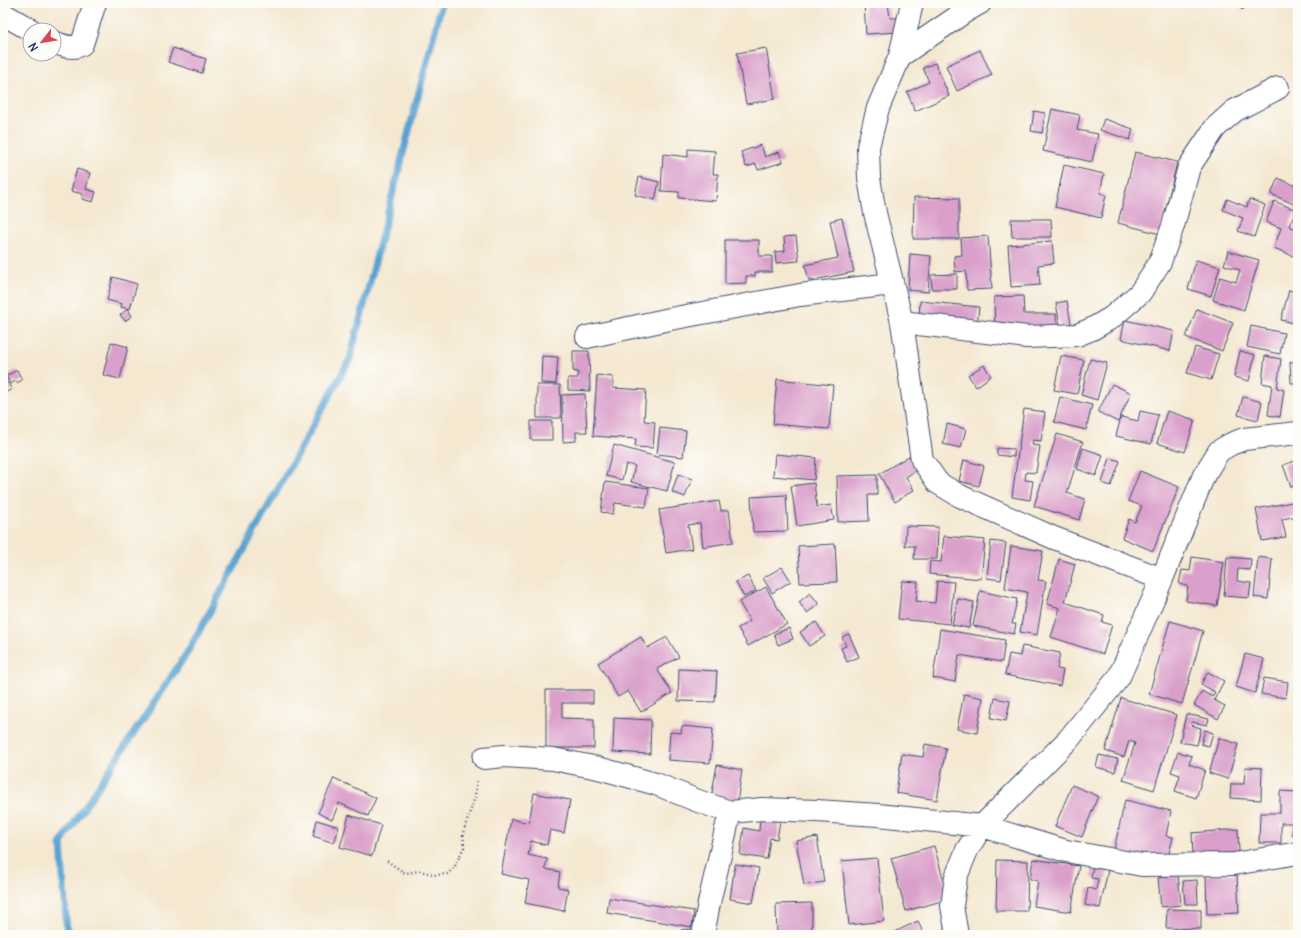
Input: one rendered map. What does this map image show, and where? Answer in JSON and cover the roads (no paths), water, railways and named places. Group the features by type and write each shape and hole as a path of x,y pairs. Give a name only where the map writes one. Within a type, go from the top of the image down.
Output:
{"street":[{"path":"62,45 69,47 77,47 82,44 95,3"},
{"path":"912,3 900,56 878,108 868,147 869,178 875,213 902,322 922,460 938,483 960,496 1054,538 1162,579"},
{"path":"900,56 980,3"},
{"path":"3,14 22,25"},
{"path":"902,322 1027,337 1077,335 1092,329 1111,318 1140,293 1160,262 1173,226 1189,167 1215,128 1234,111 1278,88"},
{"path":"587,337 670,319 800,295 892,284"},
{"path":"957,935 952,906 956,878 967,850 982,826 1068,740 1119,677 1162,579 1204,475 1219,451 1231,444 1244,440 1298,433"},
{"path":"484,758 504,756 553,759 598,768 656,784 730,812 762,809 818,811 982,826 1066,851 1142,865 1234,864 1298,853"},
{"path":"704,935 709,903 730,812"}],"waterway":[{"path":"67,935 61,843 187,653 350,359 442,3"}]}
